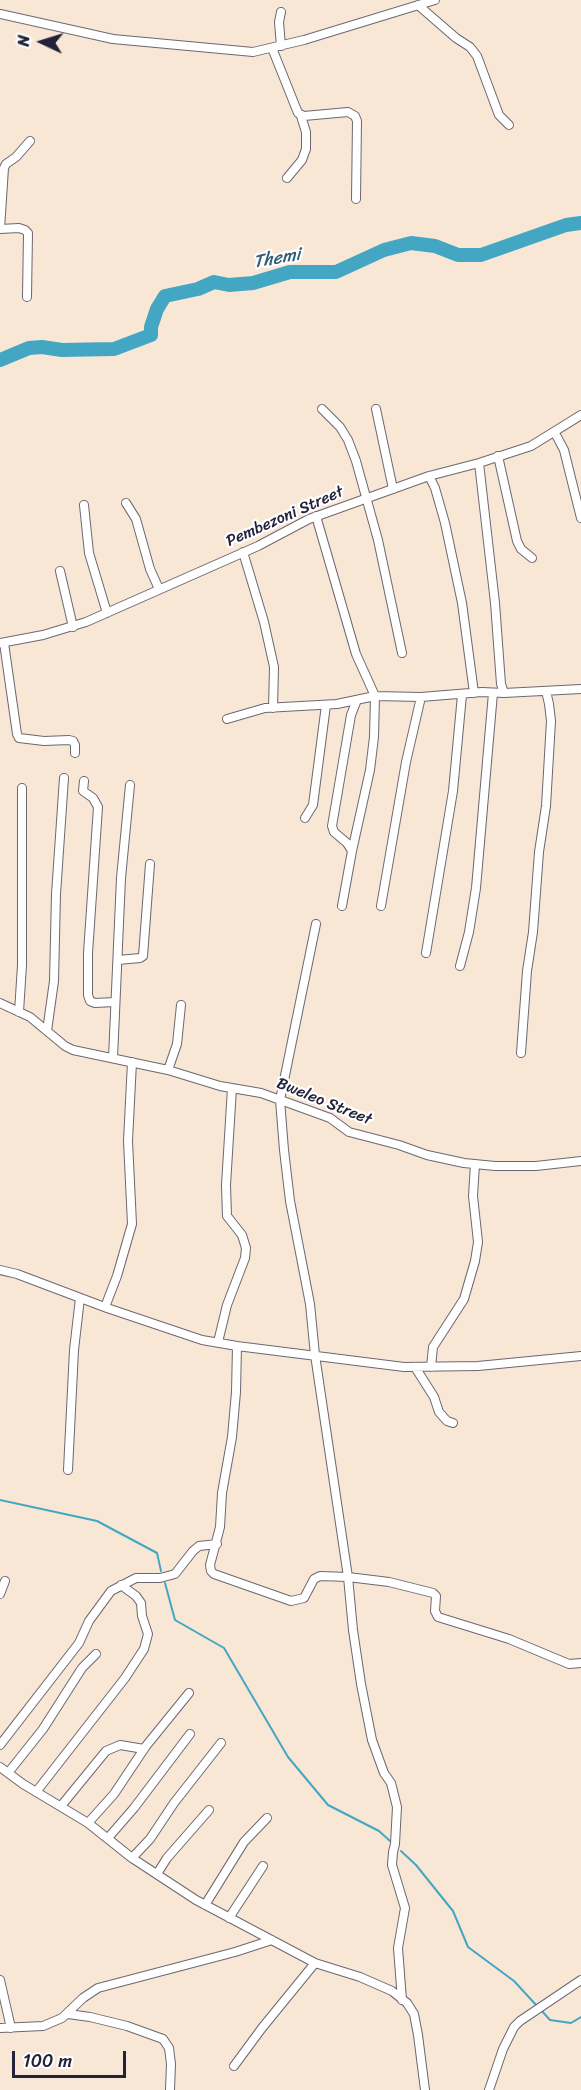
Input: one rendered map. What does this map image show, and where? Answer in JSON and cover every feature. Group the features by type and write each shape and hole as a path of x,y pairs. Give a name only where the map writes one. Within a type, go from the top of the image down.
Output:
{"street":[{"path":"0,14 113,39 245,52 276,47 357,25 435,0"},
{"path":"418,5 453,36 470,47 477,56 499,115 509,125"},
{"path":"281,12 276,47 292,102 301,116 306,132 306,149 302,160 287,178"},
{"path":"301,116 348,112 355,116 357,121 356,199"},
{"path":"27,297 28,233 19,228 0,229 4,168 30,141"},
{"path":"322,409 331,416 348,440 368,498 402,653"},
{"path":"376,409 393,489"},
{"name":"Pembezoni Street","path":"2,643 73,627 243,552 316,516 429,476 531,446 581,415"},
{"path":"555,433 567,459 581,518"},
{"path":"498,456 517,541 521,549 532,558"},
{"path":"479,463 495,603 501,684 504,693"},
{"path":"429,476 435,488 445,523 462,603 474,693"},
{"path":"126,503 136,519 150,568 159,589"},
{"path":"84,506 89,553 107,613"},
{"path":"316,516 350,635 375,696 370,771 342,906"},
{"path":"243,552 264,622 274,667 273,708"},
{"path":"60,571 73,627"},
{"path":"2,643 17,735 19,738 44,741 73,741 75,753"},
{"path":"227,719 265,708 326,705 375,696 421,697 581,689"},
{"path":"521,1053 527,971 546,806 550,722 546,691"},
{"path":"459,966 469,932 476,888 493,693"},
{"path":"426,953 453,791 462,695"},
{"path":"381,906 406,762 421,697"},
{"path":"352,851 347,843 334,832 332,826 351,716 357,700"},
{"path":"305,818 313,805 326,705"},
{"path":"47,1031 54,981 56,894 64,778"},
{"path":"84,781 82,791 93,798 98,807 88,953 88,995 90,1001 95,1003 115,1002"},
{"path":"113,1058 121,878 130,785"},
{"path":"19,1012 22,965 22,788"},
{"path":"118,960 143,956 150,864"},
{"path":"316,924 280,1100 290,1201 310,1304 315,1355 348,1576 353,1630 372,1740 384,1773 391,1783 397,1808 396,1844 392,1865 405,1908 398,1948 402,2000"},
{"name":"Bweleo Street","path":"0,1003 30,1017 73,1050 261,1093 330,1118 349,1132 427,1155 475,1164 536,1166 581,1161"},
{"path":"168,1070 177,1044 181,1005"},
{"path":"105,1307 132,1224 128,1141 132,1062"},
{"path":"218,1342 227,1305 245,1258 246,1248 242,1235 227,1216 226,1185 232,1088"},
{"path":"431,1367 433,1347 464,1299 476,1261 478,1242 473,1196 475,1164"},
{"path":"0,1270 202,1340 237,1346 415,1367 478,1366 581,1356"},
{"path":"68,1470 74,1350 80,1298"},
{"path":"237,1346 234,1416 216,1544 210,1568 214,1574 283,1600 304,1598 314,1579 320,1576 348,1576 389,1582 433,1593 436,1596 435,1611 438,1617 509,1639 569,1664 581,1663"},
{"path":"415,1367 434,1397 439,1412 453,1424"},
{"path":"0,1746 79,1644 89,1621 107,1594 136,1578 160,1578 175,1574 199,1546 216,1544"},
{"path":"0,1594 5,1581"},
{"path":"36,1792 125,1678 144,1650 148,1634 142,1616 141,1603 136,1596 121,1585"},
{"path":"8,1773 43,1729 82,1668 96,1654"},
{"path":"88,1823 114,1794 144,1749 189,1693"},
{"path":"108,1838 134,1808 190,1734"},
{"path":"132,1858 150,1839 174,1803 221,1743"},
{"path":"61,1806 106,1751 120,1745 144,1749"},
{"path":"0,1767 88,1823 132,1858 205,1905 315,1963 360,1977 392,1991 407,2003 414,2014 425,2090"},
{"path":"157,1874 209,1810"},
{"path":"205,1905 244,1842 267,1818"},
{"path":"229,1918 263,1866"},
{"path":"0,2028 43,2026 68,2014 83,1998 98,1988 272,1940"},
{"path":"234,2066 315,1963"},
{"path":"0,1980 11,2028"},
{"path":"489,2090 509,2036 520,2021 581,1980"},
{"path":"68,2014 126,2026 163,2039 169,2048 170,2090"}],"waterway":[{"name":"Themi","path":"0,360 29,348 114,349 151,335 157,309 165,296 198,289 214,282 229,285 253,283 290,272 336,272 384,250 411,243 435,246 458,255 481,255 566,225 581,223"},
{"path":"0,1500 97,1521 157,1553 161,1571"},
{"path":"165,1583 175,1620 224,1648 288,1757 328,1805 379,1831 390,1841"},
{"path":"401,1851 416,1865 453,1911 468,1947 514,1981 537,2006"},
{"path":"541,2010 550,2020 571,2023 581,2017"}]}
